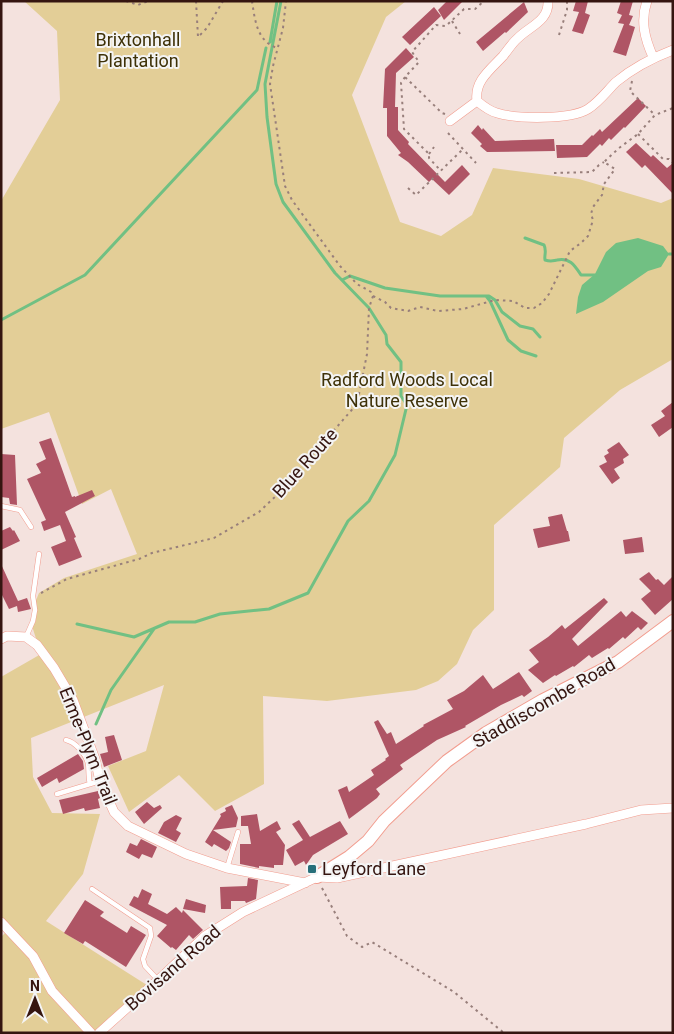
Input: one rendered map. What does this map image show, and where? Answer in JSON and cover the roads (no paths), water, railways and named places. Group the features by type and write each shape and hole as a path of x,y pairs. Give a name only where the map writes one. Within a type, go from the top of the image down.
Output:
{"street":[{"path":"548,1 548,9 539,22 518,38 480,81 476,94 477,101 496,113 520,117 564,117 588,109 617,82 637,67 653,57 673,50"},
{"path":"647,1 643,16 644,28 646,42 653,57"},
{"path":"452,119 477,101"},
{"name":"Staddiscombe Road","path":"305,883 349,857 368,841 384,821 447,761 486,733 543,700 618,662 673,621"},
{"path":"1,639 7,636 26,637"},
{"name":"Erme-Plym Trail","path":"26,637 37,645 43,653 73,700 95,759 100,781 114,812 128,826 186,854 227,868 305,883"},
{"path":"317,877 336,878 586,824 641,810 673,808"},
{"name":"Bovisand Road","path":"99,1033 205,936 243,912 305,883"},
{"path":"1,922 34,956 52,991 91,1033"}],"lane":[{"path":"1,506 20,510 31,527"},
{"path":"26,637 34,621 34,600 39,554"},
{"path":"66,740 73,742 87,762 90,784"},
{"path":"57,794 100,781"},
{"path":"227,868 238,832"},
{"path":"92,889 150,928 151,936 142,959 145,966 158,980"}],"waterway":[{"path":"270,42 277,1"},
{"path":"77,624 134,637 169,622 195,622 220,614 269,609 308,593 348,521 369,501 395,455 407,405 401,396 401,362 387,344 386,335 369,308 335,273 283,202 276,184 267,117 265,84 281,1"},
{"path":"1,320 85,275 257,90 266,48"},
{"path":"525,238 544,245 545,260 562,259 569,261 577,268 581,275 595,275"},
{"path":"342,280 350,276 385,288 440,296 489,296 495,300 502,312 520,326 533,329 540,337"},
{"path":"486,296 508,340 521,351 536,356"},
{"path":"96,724 111,690 154,629"}],"place":[{"name":"Leyford Lane","path":"312,869"}],"park label":[{"name":"Brixtonhall Plantation","path":"138,50"},
{"name":"Radford Woods Local Nature Reserve","path":"407,390"}]}
